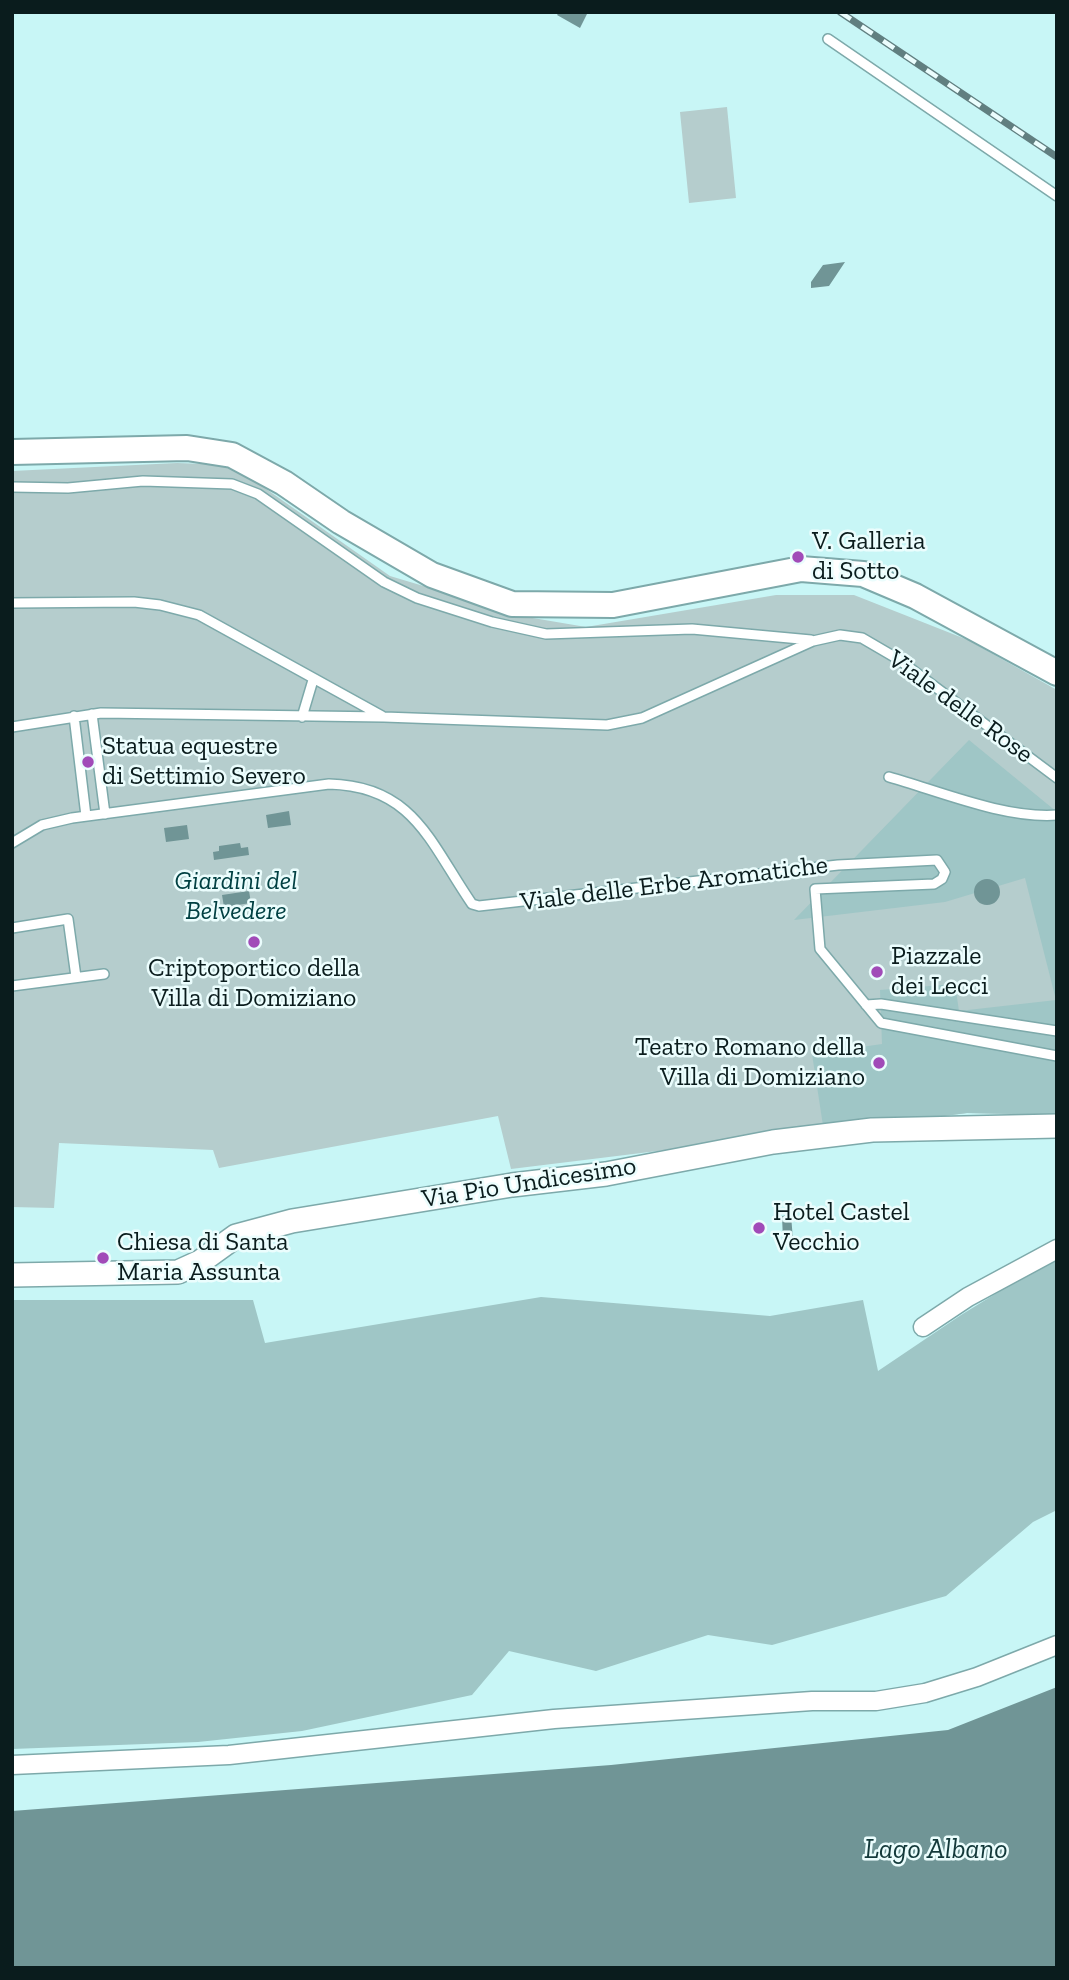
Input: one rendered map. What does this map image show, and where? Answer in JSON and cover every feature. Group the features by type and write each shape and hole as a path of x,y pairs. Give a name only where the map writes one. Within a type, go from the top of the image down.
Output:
{"main road":[{"path":"12,452 187,448 232,455 284,483 341,522 432,575 512,604 613,605 802,569 863,574 915,596 1057,673"}],"street":[{"name":"Via Pio Undicesimo","path":"12,1275 178,1272 200,1262 236,1236 292,1221 512,1185 606,1174 773,1142 872,1130 1057,1126"},
{"path":"923,1327 968,1297 1057,1249"},
{"path":"12,1765 216,1756 452,1728 620,1714 812,1701 876,1702 925,1693 977,1677 1057,1645"}],"lane":[{"path":"828,39 1057,196"},
{"path":"12,487 68,488 143,481 232,484 258,494 384,582 417,598 492,622 546,634 692,629 775,635 813,641"},
{"path":"12,603 160,605 199,615 384,717"},
{"name":"Viale delle Rose","path":"813,641 840,635 862,638 898,659 1057,778"},
{"path":"12,727 92,714 384,717 607,725 642,718 813,641"},
{"path":"302,717 313,680"},
{"path":"12,843 42,825 105,814 92,714"},
{"path":"74,716 86,816"},
{"path":"889,777 1013,812 1037,817 1057,815"},
{"name":"Viale delle Erbe Aromatiche","path":"105,814 329,784 369,787 402,806 415,820 431,839 469,900 479,906 882,862 937,860 945,872 942,879 934,884 815,889 820,949 866,1005"},
{"path":"12,928 68,919 76,977"},
{"path":"12,986 104,974"},
{"path":"866,1005 881,1004 1057,1031"},
{"path":"866,1005 881,1023 1057,1056"}],"green space":[{"path":"727,107 736,198 689,203 680,112"},
{"name":"Giardini del Belvedere","path":"177,463 232,465 390,576 527,617 586,627 776,595 854,595 968,640 1057,690 1057,1115 967,1113 511,1169 498,1116 219,1168 213,1150 59,1143 54,1208 12,1207 12,471"}],"shaded area":[{"path":"969,740 1057,812 1057,1115 967,1113 824,1132 812,1054 882,1044 880,990 955,984 959,1011 1056,1000 1025,878 945,902 794,920"},
{"path":"1057,1256 1057,1510 1033,1522 946,1596 772,1645 708,1635 596,1671 509,1651 472,1695 302,1731 198,1742 12,1749 12,1300 253,1300 265,1343 541,1297 770,1316 863,1300 878,1371 961,1315"}],"water":[{"path":"559,12 588,12 580,28 557,15"},
{"path":"845,262 829,286 811,288 811,282 823,265"},
{"path":"289,811 291,825 268,828 266,815"},
{"path":"187,825 189,839 166,842 164,828"},
{"path":"240,843 241,848 248,847 249,855 214,860 213,852 219,851 219,846"},
{"path":"987,879 996,883 1000,892 996,901 987,905 978,901 974,892 978,883"},
{"path":"249,891 251,903 224,907 222,895"},
{"path":"791,1215 793,1240 783,1240 782,1216"},
{"name":"Lago Albano","path":"1057,1687 1057,1968 12,1968 12,1811 611,1765 948,1730"}],"railway":[{"path":"840,12 1057,157"}],"place":[{"name":"V. Galleria di Sotto","path":"798,557"},
{"name":"Statua equestre di Settimio Severo","path":"88,762"},
{"name":"Criptoportico della Villa di Domiziano","path":"254,942"},
{"name":"Piazzale dei Lecci","path":"877,972"},
{"name":"Teatro Romano della Villa di Domiziano","path":"879,1063"},
{"name":"Hotel Castel Vecchio","path":"759,1228"},
{"name":"Chiesa di Santa Maria Assunta","path":"103,1258"}]}
